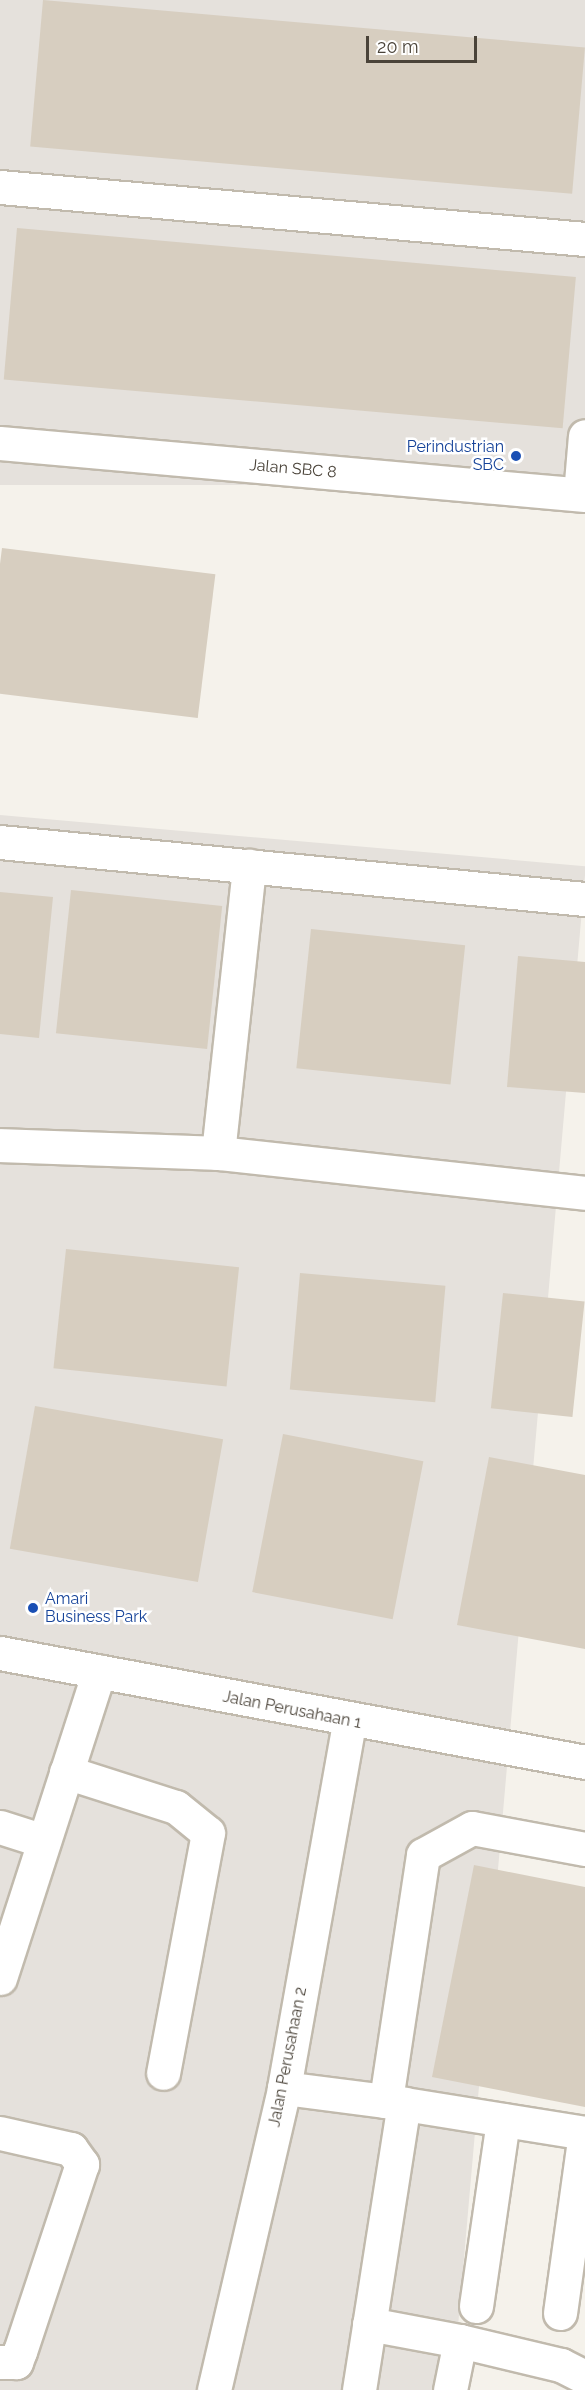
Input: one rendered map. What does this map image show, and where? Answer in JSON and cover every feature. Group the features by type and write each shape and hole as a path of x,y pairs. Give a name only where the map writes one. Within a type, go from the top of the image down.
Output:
{"street":[{"path":"0,187 585,239"},
{"path":"583,495 585,436"},
{"name":"Jalan SBC 8","path":"0,443 583,495"},
{"path":"0,842 585,898"},
{"path":"218,1153 249,866"},
{"path":"0,1145 218,1153 585,1193"},
{"name":"Jalan Perusahaan 1","path":"0,1653 349,1722 585,1762"},
{"path":"0,1978 99,1672"},
{"name":"Jalan Perusahaan 2","path":"214,2390 284,2088 349,1722"},
{"path":"66,1773 176,1806 208,1833 163,2073"},
{"path":"0,1827 44,1840"},
{"path":"359,2390 369,2324 423,1855 472,1828 585,1849"},
{"path":"284,2088 395,2102 585,2133 560,2313"},
{"path":"476,2306 503,2120"},
{"path":"0,2133 71,2149 82,2164 16,2362 0,2362"},
{"path":"369,2324 561,2364 585,2377"},
{"path":"450,2390 460,2342"}],"shaded area":[{"path":"0,0 585,0 585,485 0,485"},
{"path":"0,815 585,866 452,2390 0,2390"}],"building":[{"path":"43,0 585,47 572,194 30,146"},
{"path":"17,228 576,277 563,428 4,379"},
{"path":"2,548 215,574 198,718 0,694"},
{"path":"71,890 222,906 207,1049 56,1033"},
{"path":"0,892 53,897 39,1038 0,1034"},
{"path":"311,929 465,945 451,1084 296,1068"},
{"path":"518,956 585,962 585,1093 507,1087"},
{"path":"66,1249 239,1267 227,1387 53,1368"},
{"path":"300,1273 445,1286 435,1402 290,1390"},
{"path":"503,1293 585,1302 572,1417 491,1408"},
{"path":"35,1406 223,1439 198,1582 10,1549"},
{"path":"283,1434 423,1461 393,1619 252,1592"},
{"path":"489,1457 585,1475 585,1649 457,1625"},
{"path":"474,1865 585,1887 585,2107 432,2077"}],"place":[{"name":"Perindustrian SBC","path":"516,456"},
{"name":"Amari Business Park","path":"33,1608"}]}
